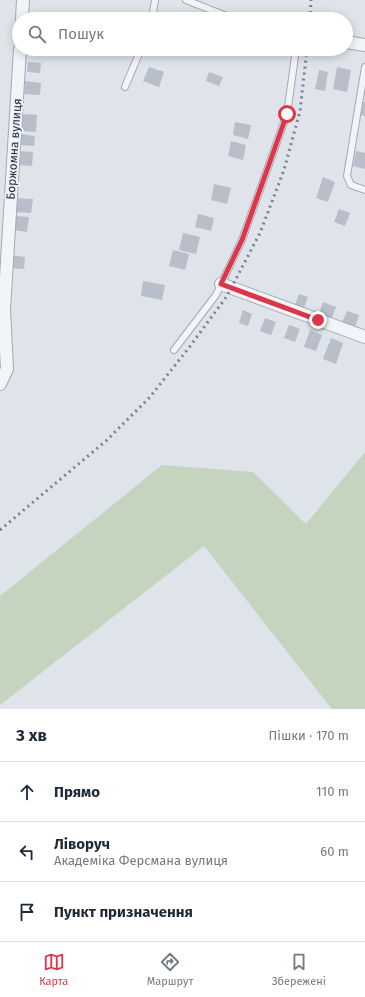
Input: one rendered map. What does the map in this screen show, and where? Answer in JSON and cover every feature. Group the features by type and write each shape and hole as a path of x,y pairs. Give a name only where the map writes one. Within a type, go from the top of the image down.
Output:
{"street":[{"path":"22,12 23,0"},
{"path":"353,43 365,45"},
{"name":"Боржомна вулиця","path":"0,384 8,368 4,310 20,56"},
{"path":"221,284 365,337"}],"lane":[{"path":"153,12 155,0"},
{"path":"186,0 216,12"},
{"path":"125,87 138,56"},
{"path":"174,350 216,295 242,240 287,114 295,56"},
{"path":"365,68 347,176 351,185 365,190"}],"green space":[{"path":"365,452 365,709 332,709 204,546 0,705 0,596 162,465 253,472 306,524"}],"building":[{"path":"28,62 41,63 40,73 27,72"},
{"path":"149,67 164,72 159,87 143,81"},
{"path":"337,67 351,70 347,92 333,89"},
{"path":"319,70 328,72 325,91 315,89"},
{"path":"209,72 223,77 219,86 206,81"},
{"path":"25,81 41,83 40,95 24,94"},
{"path":"361,102 365,102 365,116 359,115"},
{"path":"22,114 37,115 36,132 21,131"},
{"path":"235,122 251,125 248,139 233,135"},
{"path":"21,134 35,136 34,146 20,145"},
{"path":"231,141 246,145 243,160 228,156"},
{"path":"19,151 33,152 32,166 18,165"},
{"path":"356,151 365,153 365,169 353,166"},
{"path":"323,177 335,182 328,202 316,198"},
{"path":"214,184 231,188 227,204 211,200"},
{"path":"17,198 33,199 31,213 15,212"},
{"path":"339,209 350,213 345,226 334,222"},
{"path":"198,214 214,218 211,231 195,227"},
{"path":"15,216 29,217 27,232 14,230"},
{"path":"183,233 200,237 196,254 179,250"},
{"path":"173,250 189,254 185,270 169,266"},
{"path":"11,255 25,257 24,269 9,268"},
{"path":"143,281 165,285 162,300 141,296"},
{"path":"299,294 308,297 303,310 294,307"},
{"path":"323,302 336,307 331,320 318,316"},
{"path":"243,310 252,314 248,326 239,323"},
{"path":"347,311 359,315 355,327 342,323"},
{"path":"265,318 276,322 271,335 260,331"},
{"path":"289,325 300,329 295,342 284,338"},
{"path":"310,330 322,335 316,351 304,347"},
{"path":"331,338 343,343 336,364 323,359"}],"railway":[{"path":"310,12 311,0"},
{"path":"0,530 107,440 150,397 227,296 260,233 284,170 300,111 306,56"}],"route":[{"path":"287,114 242,240 221,284 318,320"}]}
